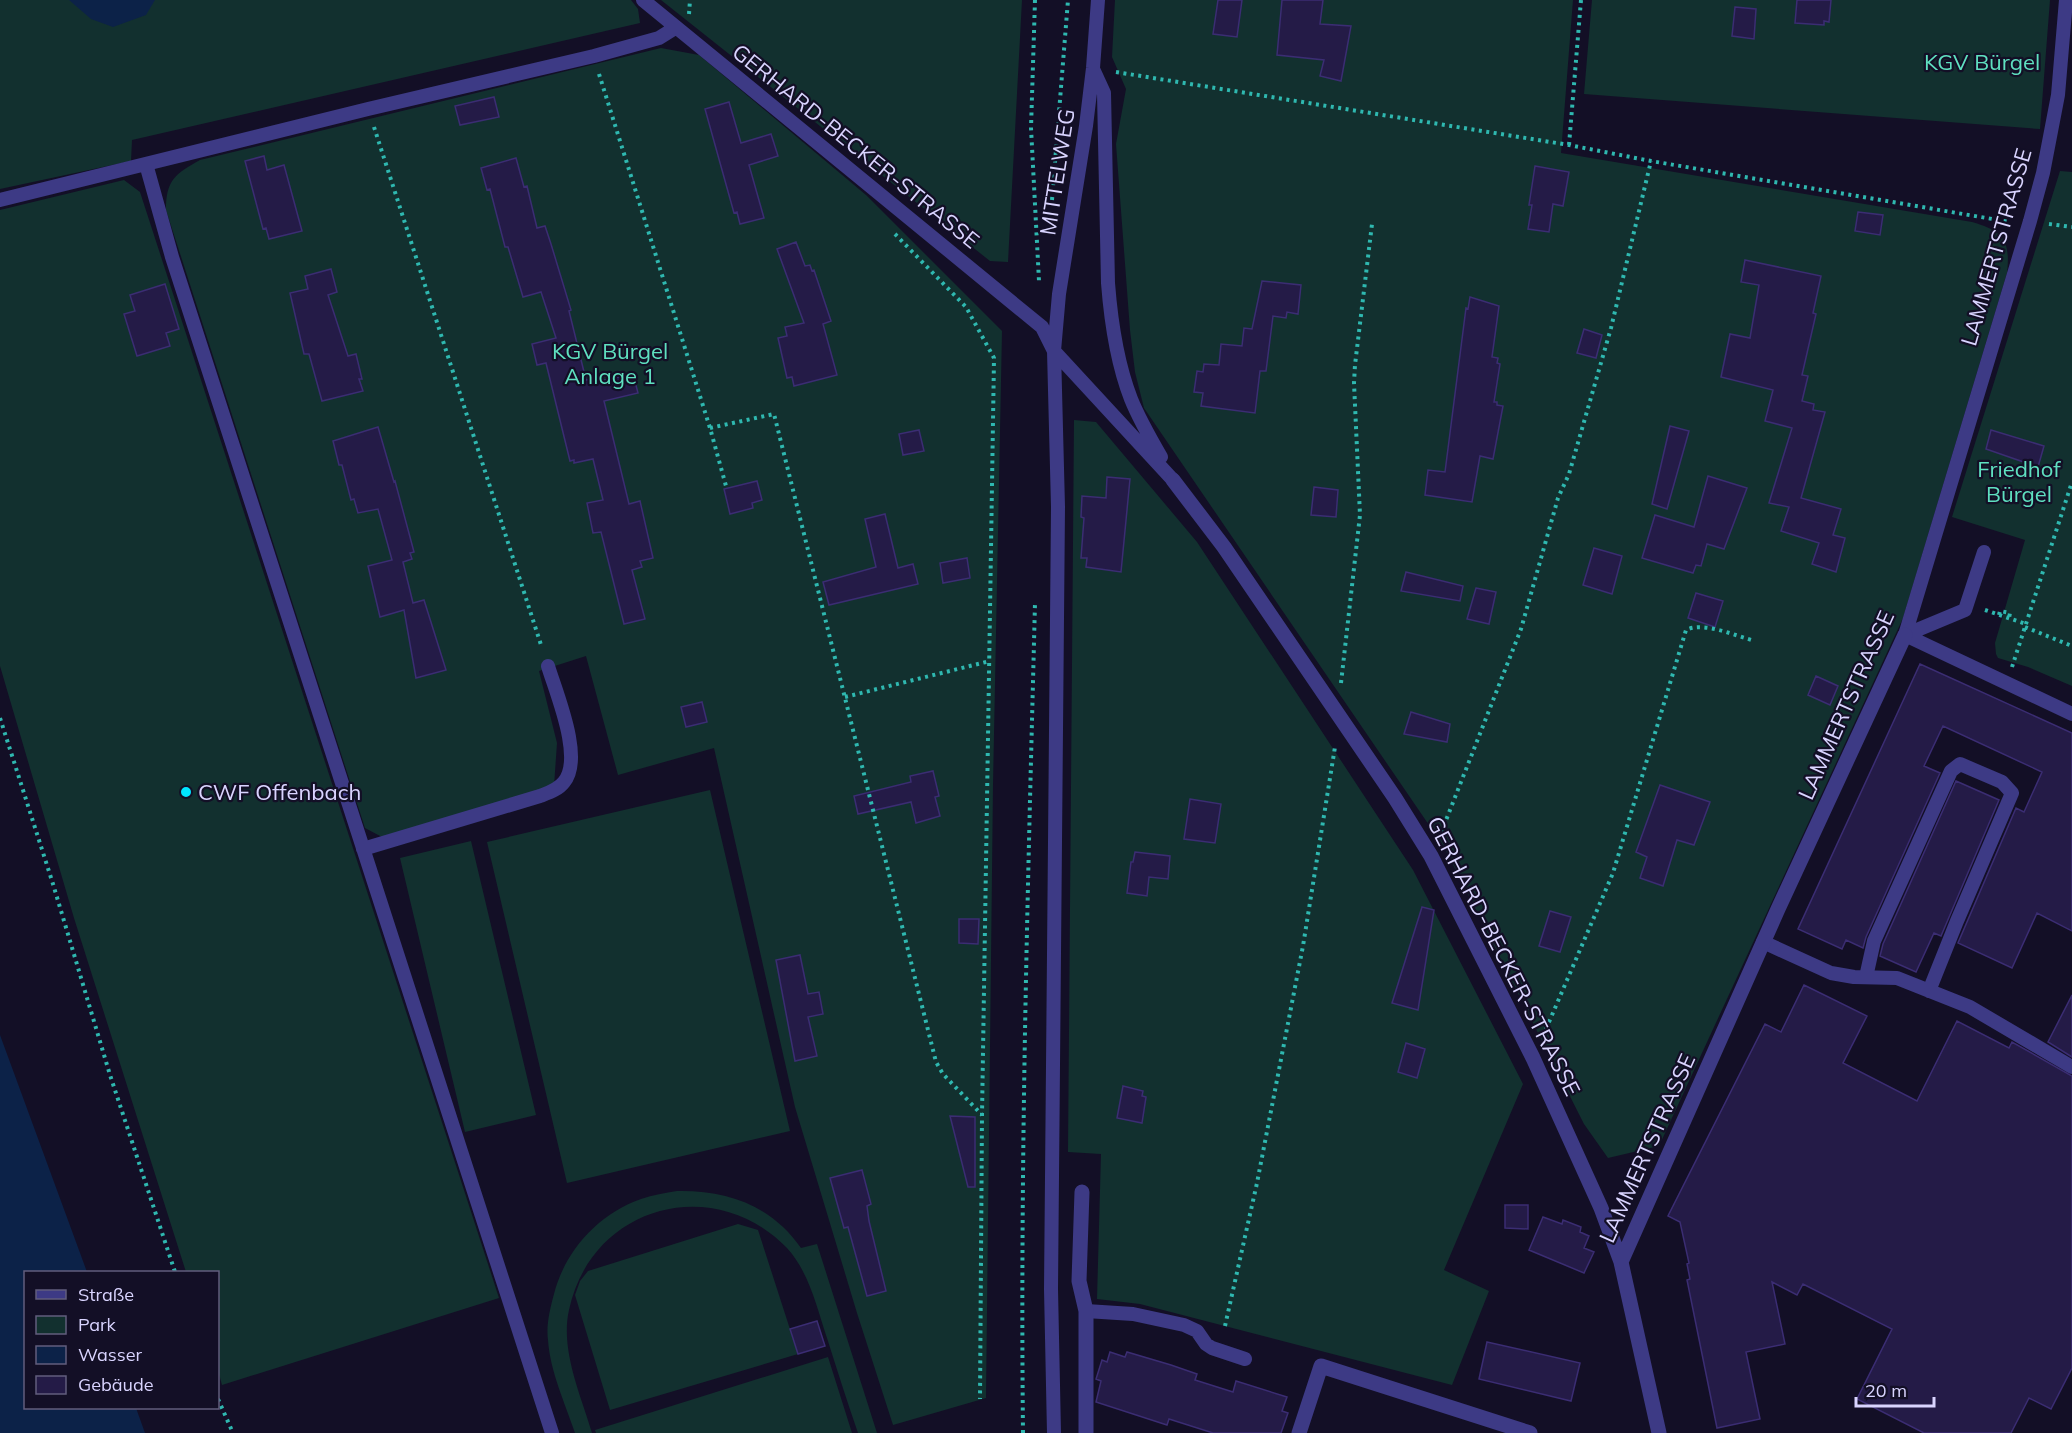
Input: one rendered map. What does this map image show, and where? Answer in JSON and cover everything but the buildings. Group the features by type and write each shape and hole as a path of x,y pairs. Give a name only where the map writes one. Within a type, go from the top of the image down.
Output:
{"street":[{"name":"GERHARD-BECKER-STRASSE","path":"1173,480 1224,547 1431,856 1533,1058 1601,1208 1622,1262 1659,1433"},
{"name":"LAMMERTSTRASSE","path":"1622,1262 1763,942 1905,635"},
{"path":"1082,1192 1079,1281 1086,1311 1086,1433"},
{"path":"1299,1433 1321,1366 1530,1433"}],"lane":[{"name":"GERHARD-BECKER-STRASSE","path":"643,0 1042,327 1054,351 1173,480"},
{"name":"MITTELWEG","path":"1054,1433 1051,1288 1058,507 1054,351 1059,294 1086,126 1098,0"},
{"name":"LAMMERTSTRASSE","path":"1905,635 2043,173 2058,94 2066,0"},
{"path":"0,200 594,56 659,38 675,28"},
{"path":"1093,69 1104,93 1108,283 1110,309 1120,362 1141,421 1173,480"},
{"path":"146,164 176,268 552,1433"},
{"path":"1905,635 1965,610 1984,552"},
{"path":"1905,635 2072,714"},
{"path":"363,849 557,789 565,781 570,760 571,741 548,666"},
{"path":"1866,977 1874,941 1951,771 1960,764 2002,782 2012,793 1929,991"},
{"path":"1763,942 1831,973 1898,978 1970,1007 2072,1066"},
{"path":"1086,1311 1133,1314 1189,1326 1197,1331 1206,1344 1212,1348 1245,1359"}],"path":[{"path":"1035,0 1031,128 1040,291"},
{"path":"1051,210 1068,0"},
{"path":"1569,145 1581,0"},
{"path":"594,56 726,486"},
{"path":"1093,69 1569,145 2029,226"},
{"path":"368,109 548,666"},
{"path":"1431,856 1521,629 1558,498 1569,474 1611,328 1651,161"},
{"path":"1341,683 1360,515 1354,383 1372,224"},
{"path":"892,232 966,307 994,358 982,1115 980,1399"},
{"path":"710,428 774,414 936,1062 943,1074 982,1115"},
{"path":"2006,683 2072,482"},
{"path":"1023,1433 1021,1264 1035,598"},
{"path":"1967,604 2009,618 2072,646"},
{"path":"1533,1058 1614,873 1686,630 1692,627 1704,627 1755,641"},
{"path":"845,698 990,661"},
{"path":"1225,1326 1257,1183 1303,946 1340,717"},
{"path":"0,718 110,1075 175,1271"},
{"path":"219,1401 233,1433"}],"green space":[{"path":"0,0 631,0 638,9 640,23 132,140 131,161 0,189"},
{"path":"661,0 1022,0 1008,262 990,261"},
{"path":"1115,0 1573,0 1561,153 1972,222 1991,229 2006,244 2007,273 1903,618 1659,1146 1608,1158 1584,1124 1444,847 1144,408 1135,372 1130,330 1116,144 1126,89 1112,57"},
{"name":"KGV Bürgel","path":"1592,0 2050,0 2040,129 1584,94"},
{"name":"KGV Bürgel Anlage 1","path":"661,48 699,55 866,195 1002,331 993,785 986,1398 893,1425 795,1107 714,748 618,775 586,656 539,671 557,743 554,786 382,837 365,828 166,210 168,192 174,179 200,160"},
{"name":"Friedhof Bürgel","path":"2060,171 2072,172 2072,686 2028,667 1998,658 1996,654 1995,643 2025,540 1952,517"},
{"name":"CWF Offenbach","path":"124,180 140,192 499,1298 222,1385 219,1374 219,1271 186,1271 74,918 0,666 0,210"},
{"path":"1074,420 1096,422 1197,542 1413,870 1523,1084 1444,1270 1489,1291 1452,1385 1140,1304 1097,1299 1101,1154 1068,1152"},
{"path":"710,790 790,1131 567,1183 487,842"},
{"path":"471,841 536,1115 465,1132 400,858"},
{"path":"677,1191 713,1193 746,1203 776,1221 801,1248 817,1244 877,1433 858,1433 812,1291 801,1268 787,1248 757,1225 725,1211 691,1207 658,1212 628,1225 602,1246 582,1274 569,1310 567,1341 573,1372 592,1433 575,1433 549,1352 549,1317 559,1278 575,1249 597,1224 625,1206 641,1199"},
{"path":"738,1224 758,1230 798,1354 610,1410 575,1295 580,1281 588,1271"},
{"path":"828,1357 852,1433 596,1433 595,1430"}],"water":[{"path":"69,0 155,0 146,15 113,27 91,19"},
{"path":"0,1035 87,1271 24,1271 24,1409 136,1409 145,1433 0,1433"}],"place":[{"name":"CWF Offenbach","path":"186,792"}]}
